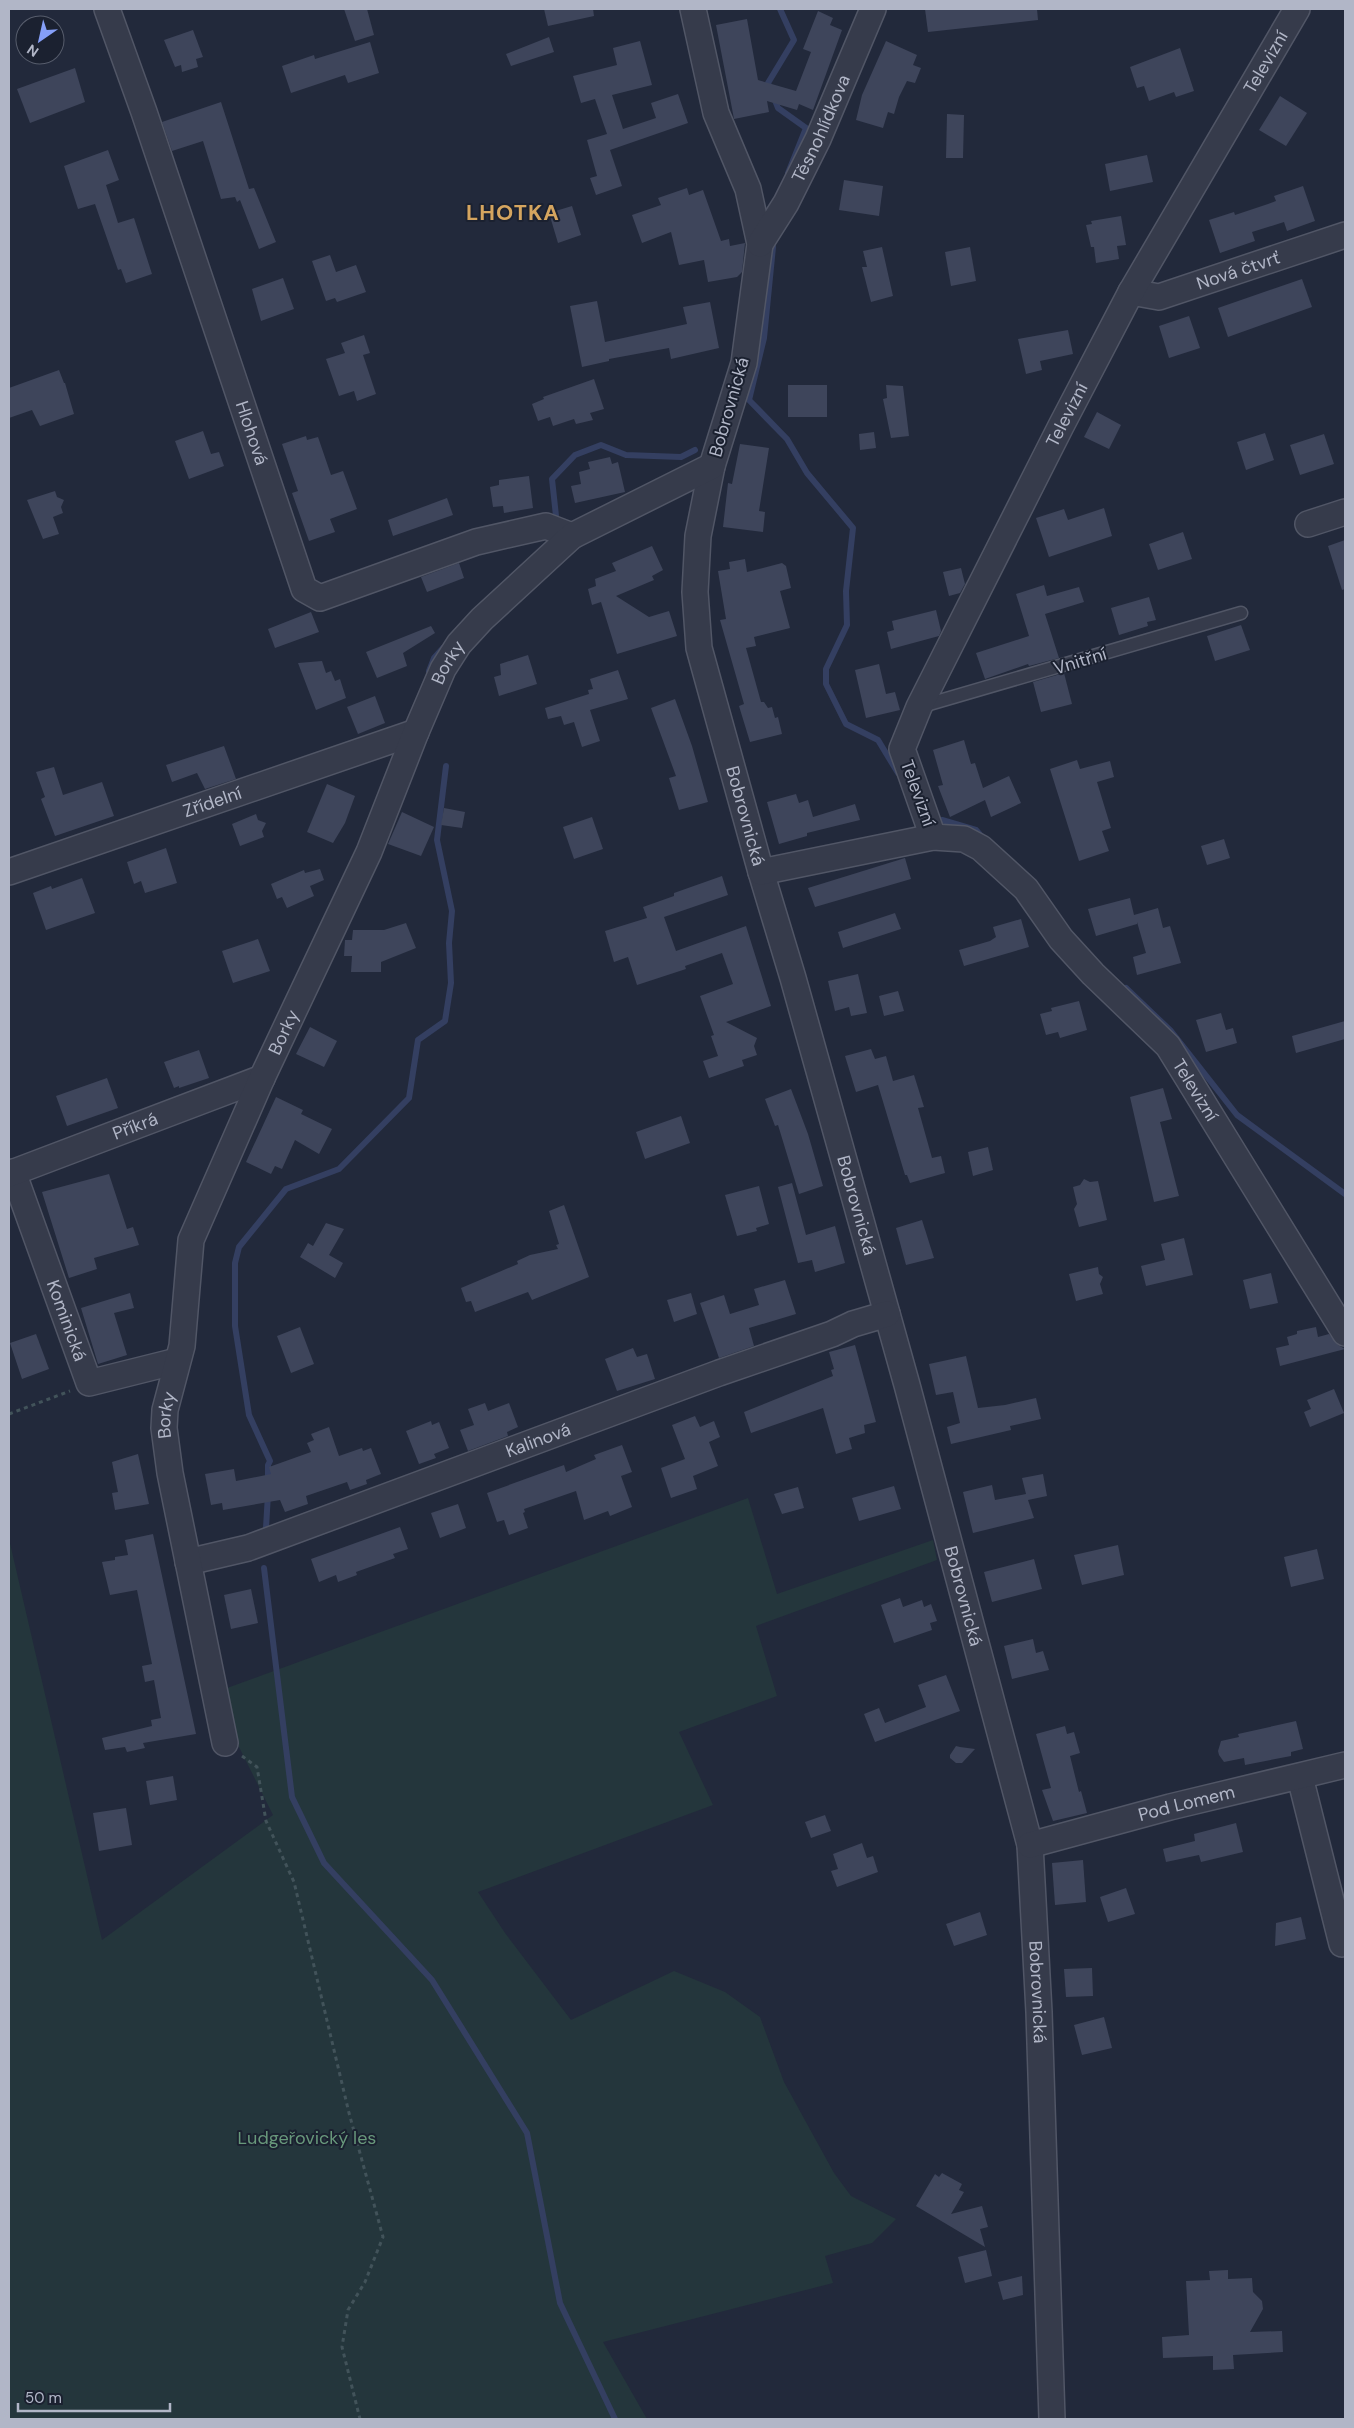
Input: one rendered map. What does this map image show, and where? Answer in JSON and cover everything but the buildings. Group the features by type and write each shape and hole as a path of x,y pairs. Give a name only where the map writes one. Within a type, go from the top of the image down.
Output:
{"street":[{"name":"Hlohová","path":"107,9 148,121 304,589 320,598 476,542 546,526 572,536"},
{"name":"Bobrovnická","path":"694,9 716,113 748,189 760,244 744,363 712,466 698,536 695,563 696,619 699,648 760,872 793,978 887,1314 1030,1844 1039,2012 1052,2419"},
{"name":"Těsnohlídkova","path":"760,244 786,203 818,138 873,9"},
{"name":"Televizní","path":"933,837 902,749 920,707 1061,426 1131,292 1297,9"},
{"name":"Nová čtvrť","path":"1131,292 1159,297 1345,235"},
{"name":"Borky","path":"225,1743 188,1562 164,1428 164,1410 182,1346 191,1240 262,1078 369,852 443,669 459,644 482,619 572,536 712,466"},
{"path":"1308,524 1345,512"},
{"name":"Zřídelní","path":"9,872 416,732"},
{"name":"Televizní","path":"760,872 933,837 964,839 981,848 1026,889 1061,939 1080,960 1168,1046 1345,1333"},
{"name":"Příkrá","path":"11,1173 262,1078"},
{"name":"Kominická","path":"11,1173 89,1383 177,1361"},
{"name":"Kalinová","path":"188,1562 248,1548 710,1376 832,1334 853,1324 887,1314"},
{"name":"Pod Lomem","path":"1030,1844 1170,1807 1345,1766"},
{"path":"1300,1776 1342,1944"}],"lane":[{"name":"Vnitřní","path":"920,707 1241,613"}],"path":[{"path":"9,1414 89,1383"},
{"path":"225,1743 257,1767 266,1821 294,1882 349,2113 383,2237 365,2282 348,2310 342,2347 360,2419"}],"green space":[{"name":"Ludgeřovický les","path":"748,1498 777,1594 933,1540 937,1560 756,1626 777,1696 679,1732 713,1805 478,1892 505,1933 571,2020 674,1971 725,1992 760,2017 784,2082 834,2173 851,2196 896,2219 872,2243 825,2256 833,2283 603,2342 647,2419 9,2419 9,1539 102,1940 273,1815 238,1745 227,1688"}],"waterway":[{"path":"780,9 794,40 768,83 778,108 806,128 788,173"},
{"path":"773,247 764,338 749,400 787,439 807,473 853,528 846,591 847,625 826,669 826,684 846,724 878,740 898,773"},
{"path":"556,516 552,479 575,455 601,445 626,455 681,457 695,450"},
{"path":"429,671 434,658 443,648"},
{"path":"268,1481 268,1465 270,1461 249,1415 235,1326 235,1263 239,1247 286,1189 339,1169 409,1098 418,1040 445,1021 451,983 449,943 452,911 437,840 446,766"},
{"path":"942,820 976,830 983,838"},
{"path":"1126,988 1171,1031 1237,1115 1345,1194"},
{"path":"266,1528 268,1494"},
{"path":"264,1568 292,1797 324,1863 432,1980 527,2133 560,2303 615,2419"}],"district":[{"name":"LHOTKA","path":"513,212"}]}
